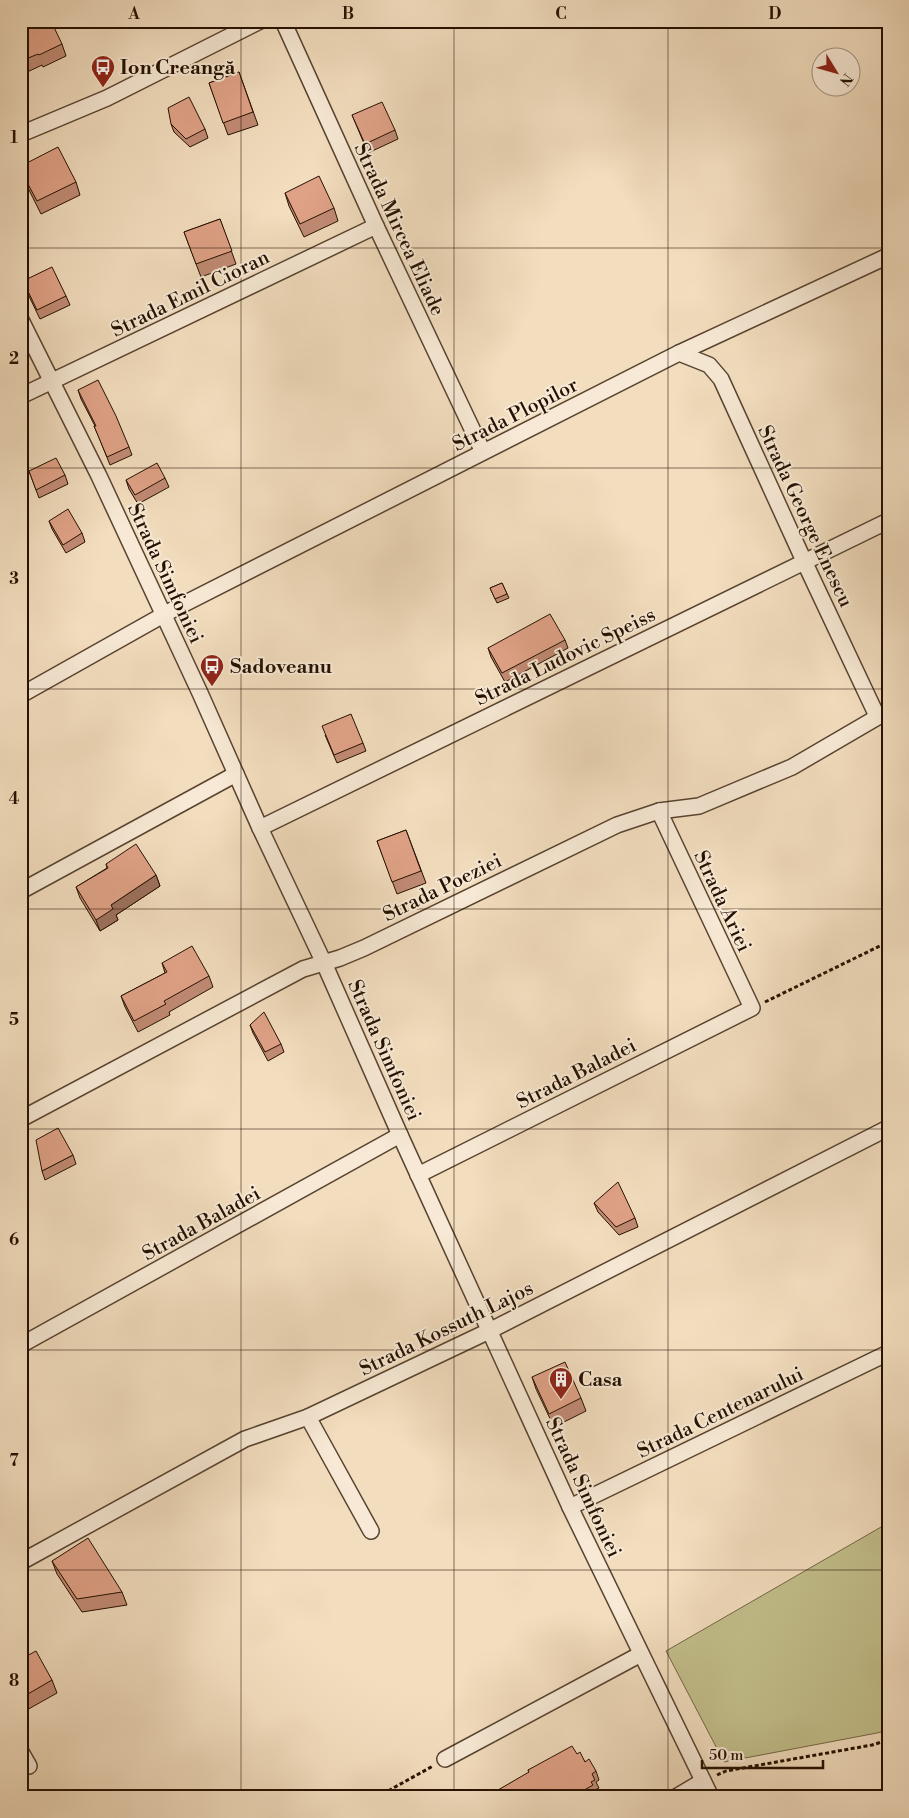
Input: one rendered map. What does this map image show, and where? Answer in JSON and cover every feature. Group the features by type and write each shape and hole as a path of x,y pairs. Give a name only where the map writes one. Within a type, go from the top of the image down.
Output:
{"street":[{"path":"21,134 107,98 260,21"},
{"name":"Strada Mircea Eliade","path":"283,21 376,226 483,452"},
{"name":"Strada Emil Cioran","path":"21,396 376,226"},
{"name":"Strada Plopilor","path":"21,695 163,614 679,353 888,256"},
{"name":"Strada Simfoniei","path":"21,320 99,476 200,693 570,1507 711,1797"},
{"name":"Strada George Enescu","path":"679,353 709,365 721,379 804,561 882,714"},
{"name":"Strada Ludovic Speiss","path":"260,828 888,520"},
{"name":"Strada Poeziei","path":"21,1119 303,969 364,948 617,825 659,811 699,806 792,767 882,714"},
{"path":"21,891 236,774"},
{"name":"Strada Ariei","path":"659,811 752,1008"},
{"name":"Strada Baladei","path":"418,1175 752,1008"},
{"name":"Strada Kossuth Lajos","path":"21,1562 246,1439 308,1417 489,1330 888,1128"},
{"name":"Strada Baladei","path":"21,1345 400,1135"},
{"name":"Strada Centenarului","path":"570,1507 888,1353"},
{"path":"308,1417 371,1530"},
{"path":"445,1760 641,1654"},
{"path":"21,1752 29,1766"},
{"path":"676,1797 703,1781"}],"path":[{"path":"752,1008 888,942"},
{"path":"703,1781 726,1771 872,1745 888,1740"},
{"path":"377,1797 445,1760"}],"shaded area":[{"path":"888,1523 888,1730 724,1762 666,1651"}],"building":[{"path":"40,21 51,21 62,44 21,61 21,30"},
{"path":"239,72 253,112 223,123 209,83"},
{"path":"189,97 205,129 186,139 171,124 168,108"},
{"path":"382,102 395,130 365,144 352,115"},
{"path":"58,147 76,182 37,201 21,171 21,166"},
{"path":"319,176 334,208 300,224 285,193"},
{"path":"220,219 232,251 196,264 184,232"},
{"path":"52,267 66,296 37,310 23,281"},
{"path":"98,380 129,447 107,457 94,426 96,426 78,390"},
{"path":"56,458 65,475 36,490 29,471"},
{"path":"157,463 165,478 135,495 126,480"},
{"path":"68,509 82,533 63,545 49,521"},
{"path":"502,583 507,594 495,599 490,588"},
{"path":"550,614 565,640 502,673 488,648"},
{"path":"351,714 363,743 334,755 322,726"},
{"path":"406,830 421,871 392,882 377,841"},
{"path":"136,844 156,875 111,905 113,909 96,920 76,887 108,868 106,864"},
{"path":"192,946 209,976 164,1001 166,1004 134,1021 121,996 167,972 162,963"},
{"path":"264,1012 281,1044 265,1052 250,1025"},
{"path":"58,1128 73,1155 42,1171 36,1140"},
{"path":"618,1182 635,1218 616,1227 594,1203"},
{"name":"Casa","path":"565,1362 581,1398 549,1414 532,1377"},
{"path":"88,1538 122,1592 77,1599 52,1561"},
{"path":"36,1651 52,1680 21,1698 21,1659"},
{"path":"572,1746 577,1754 580,1752 585,1762 589,1759 596,1771 592,1774 595,1780 591,1782 593,1785 572,1797 486,1797 529,1772 528,1770"}],"place":[{"name":"Ion Creangă","path":"103,88"},
{"name":"Sadoveanu","path":"212,687"},
{"name":"Casa","path":"561,1400"}]}
